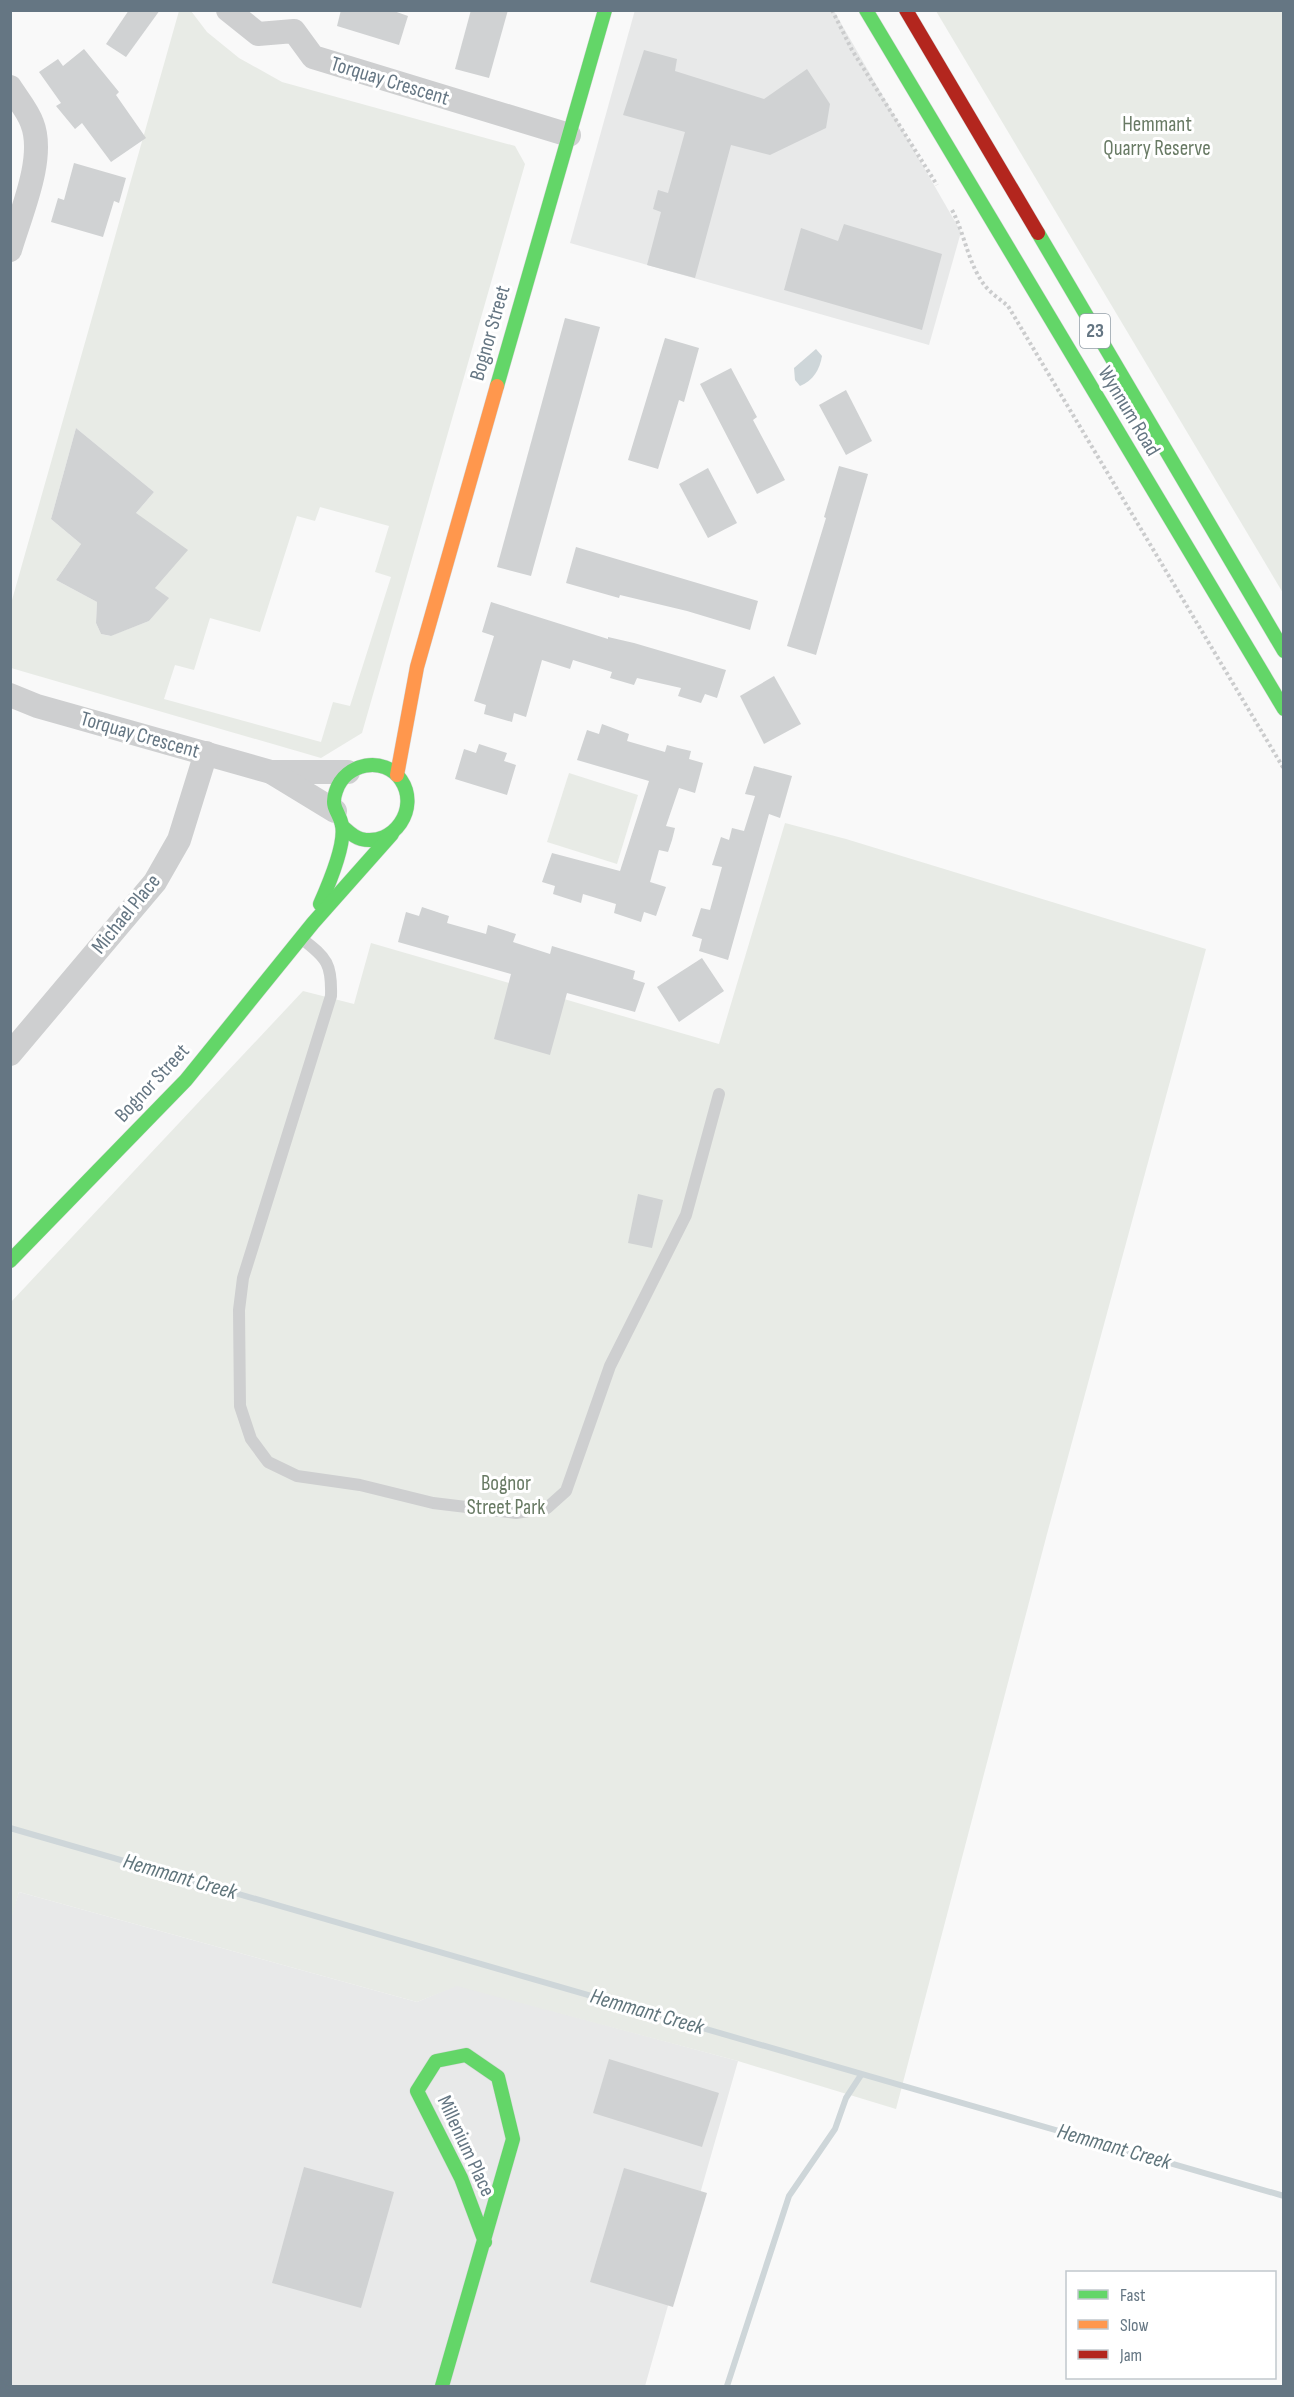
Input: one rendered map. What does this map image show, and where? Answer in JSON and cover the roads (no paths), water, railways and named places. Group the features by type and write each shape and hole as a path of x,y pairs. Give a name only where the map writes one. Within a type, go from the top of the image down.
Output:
{"street":[{"name":"Torquay Crescent","path":"228,10 258,34 297,21 313,57 569,135"},
{"name":"Bognor Street","path":"10,1261 186,1080 313,923 405,819 408,801 406,788 397,775 417,667 605,10"},
{"name":"Wynnum Road","path":"866,10 1284,709"},
{"name":"Wynnum Road","path":"906,10 1283,650"},
{"path":"10,87 33,123 36,146 34,167 10,250"},
{"name":"Bognor Street","path":"394,715 417,667"},
{"name":"Torquay Crescent","path":"10,694 38,706 271,772 338,818"},
{"name":"Bognor Street","path":"313,923 335,869 338,818 336,790 374,749"},
{"name":"Michael Place","path":"10,1054 155,882 179,840 206,753"},
{"path":"356,769 384,767 397,775"},
{"name":"Torquay Crescent","path":"271,772 356,769"},
{"path":"338,818 360,838 373,840 392,834"},
{"name":"Millenium Place","path":"441,2386 485,2242 513,2139 498,2077 466,2055 436,2061 417,2091 461,2178 485,2242"}],"lane":[{"path":"301,938 324,955 332,974 331,996 243,1278 239,1310 240,1406 252,1439 268,1461 297,1476 360,1485 433,1503 516,1513 547,1508 566,1491 610,1366 686,1215 718,1094"}],"waterway":[{"name":"Hemmant Creek","path":"10,1828 1284,2196"},
{"path":"727,2386 789,2196 835,2129 846,2098 861,2075"}],"park label":[{"name":"Hemmant Quarry Reserve","path":"1157,136"},
{"name":"Bognor Street Park","path":"506,1495"}]}
